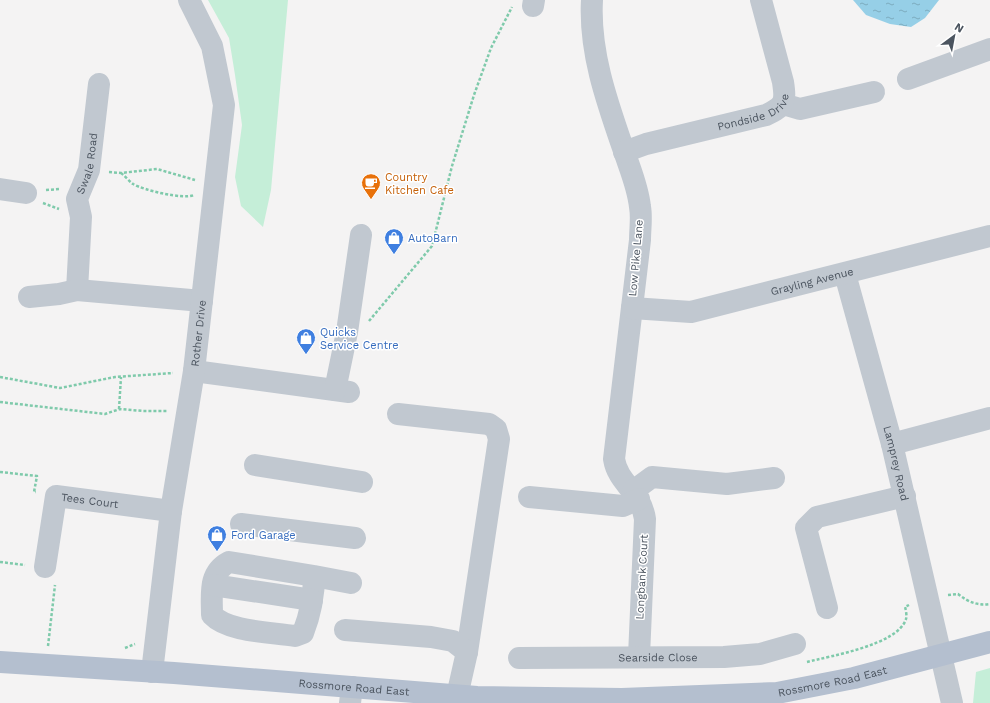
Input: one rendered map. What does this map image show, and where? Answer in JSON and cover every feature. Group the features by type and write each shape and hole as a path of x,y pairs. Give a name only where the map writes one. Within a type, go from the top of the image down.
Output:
{"main road":[{"name":"Rossmore Road East","path":"0,662 152,672 351,695 457,696 590,701 777,693 854,678 990,642"}],"street":[{"name":"Rother Drive","path":"152,672 171,511 194,371 224,105 212,46 189,0"},
{"name":"Low Pike Lane","path":"592,0 591,19 593,44 606,98 634,179 640,207 640,240 614,459 616,471 636,495"},
{"name":"Pondside Drive","path":"624,152 646,144 766,115 778,109 783,104 785,94 783,82 761,0"},
{"path":"908,79 990,49"},
{"name":"Swale Road","path":"77,290 81,217 78,201 89,170 99,84"},
{"path":"783,104 800,109 874,92"},
{"path":"0,189 26,193"},
{"path":"194,371 342,391 347,332 361,235"},
{"name":"Grayling Avenue","path":"632,308 691,312 990,236"},
{"name":"Lamprey Road","path":"845,274 905,496 952,703"},
{"path":"28,297 59,294 77,290 202,301"},
{"path":"398,414 489,424 496,429 499,439 467,652 457,696"},
{"path":"892,444 990,418"},
{"path":"255,465 362,482"},
{"path":"529,497 623,506 636,495 652,477 727,484 774,478"},
{"name":"Longbank Court","path":"636,495 643,510 645,519 639,656"},
{"name":"Tees Court","path":"50,575 56,496 171,511"},
{"path":"827,608 806,528 817,517 905,496"},
{"path":"241,524 355,538"},
{"path":"314,576 312,600 307,624 303,633 295,636 230,626 218,621 212,615 214,575 221,566 229,562 314,576 350,583"},
{"path":"213,585 312,600"},
{"path":"345,630 431,637 453,641 467,652"},
{"name":"Searside Close","path":"519,658 639,656 724,657 760,654 795,644"}],"path":[{"path":"366,324 375,316 432,246 452,166 474,95 491,48 527,3"},
{"path":"89,170 121,173 157,169 215,184"},
{"path":"121,173 133,184 174,195 192,197 215,184"},
{"path":"26,193 58,188 78,201"},
{"path":"26,193 45,205 61,209 78,201"},
{"path":"0,377 60,388 121,377 194,371"},
{"path":"119,409 121,377"},
{"path":"0,402 105,414 119,409 143,411 188,410"},
{"path":"0,472 37,476 34,492 56,496"},
{"path":"46,665 50,575"}],"green space":[{"path":"208,0 288,0 271,190 263,227 241,206 235,177 242,125 235,75 229,38"},
{"path":"990,668 990,703 973,703 976,672"}],"water":[{"path":"853,0 939,0 925,18 911,27 890,24 866,15"}],"place":[{"name":"Country Kitchen Cafe","path":"371,200"},
{"name":"AutoBarn","path":"394,255"},
{"name":"Quicks Service Centre","path":"306,355"},
{"name":"Ford Garage","path":"217,552"}]}
